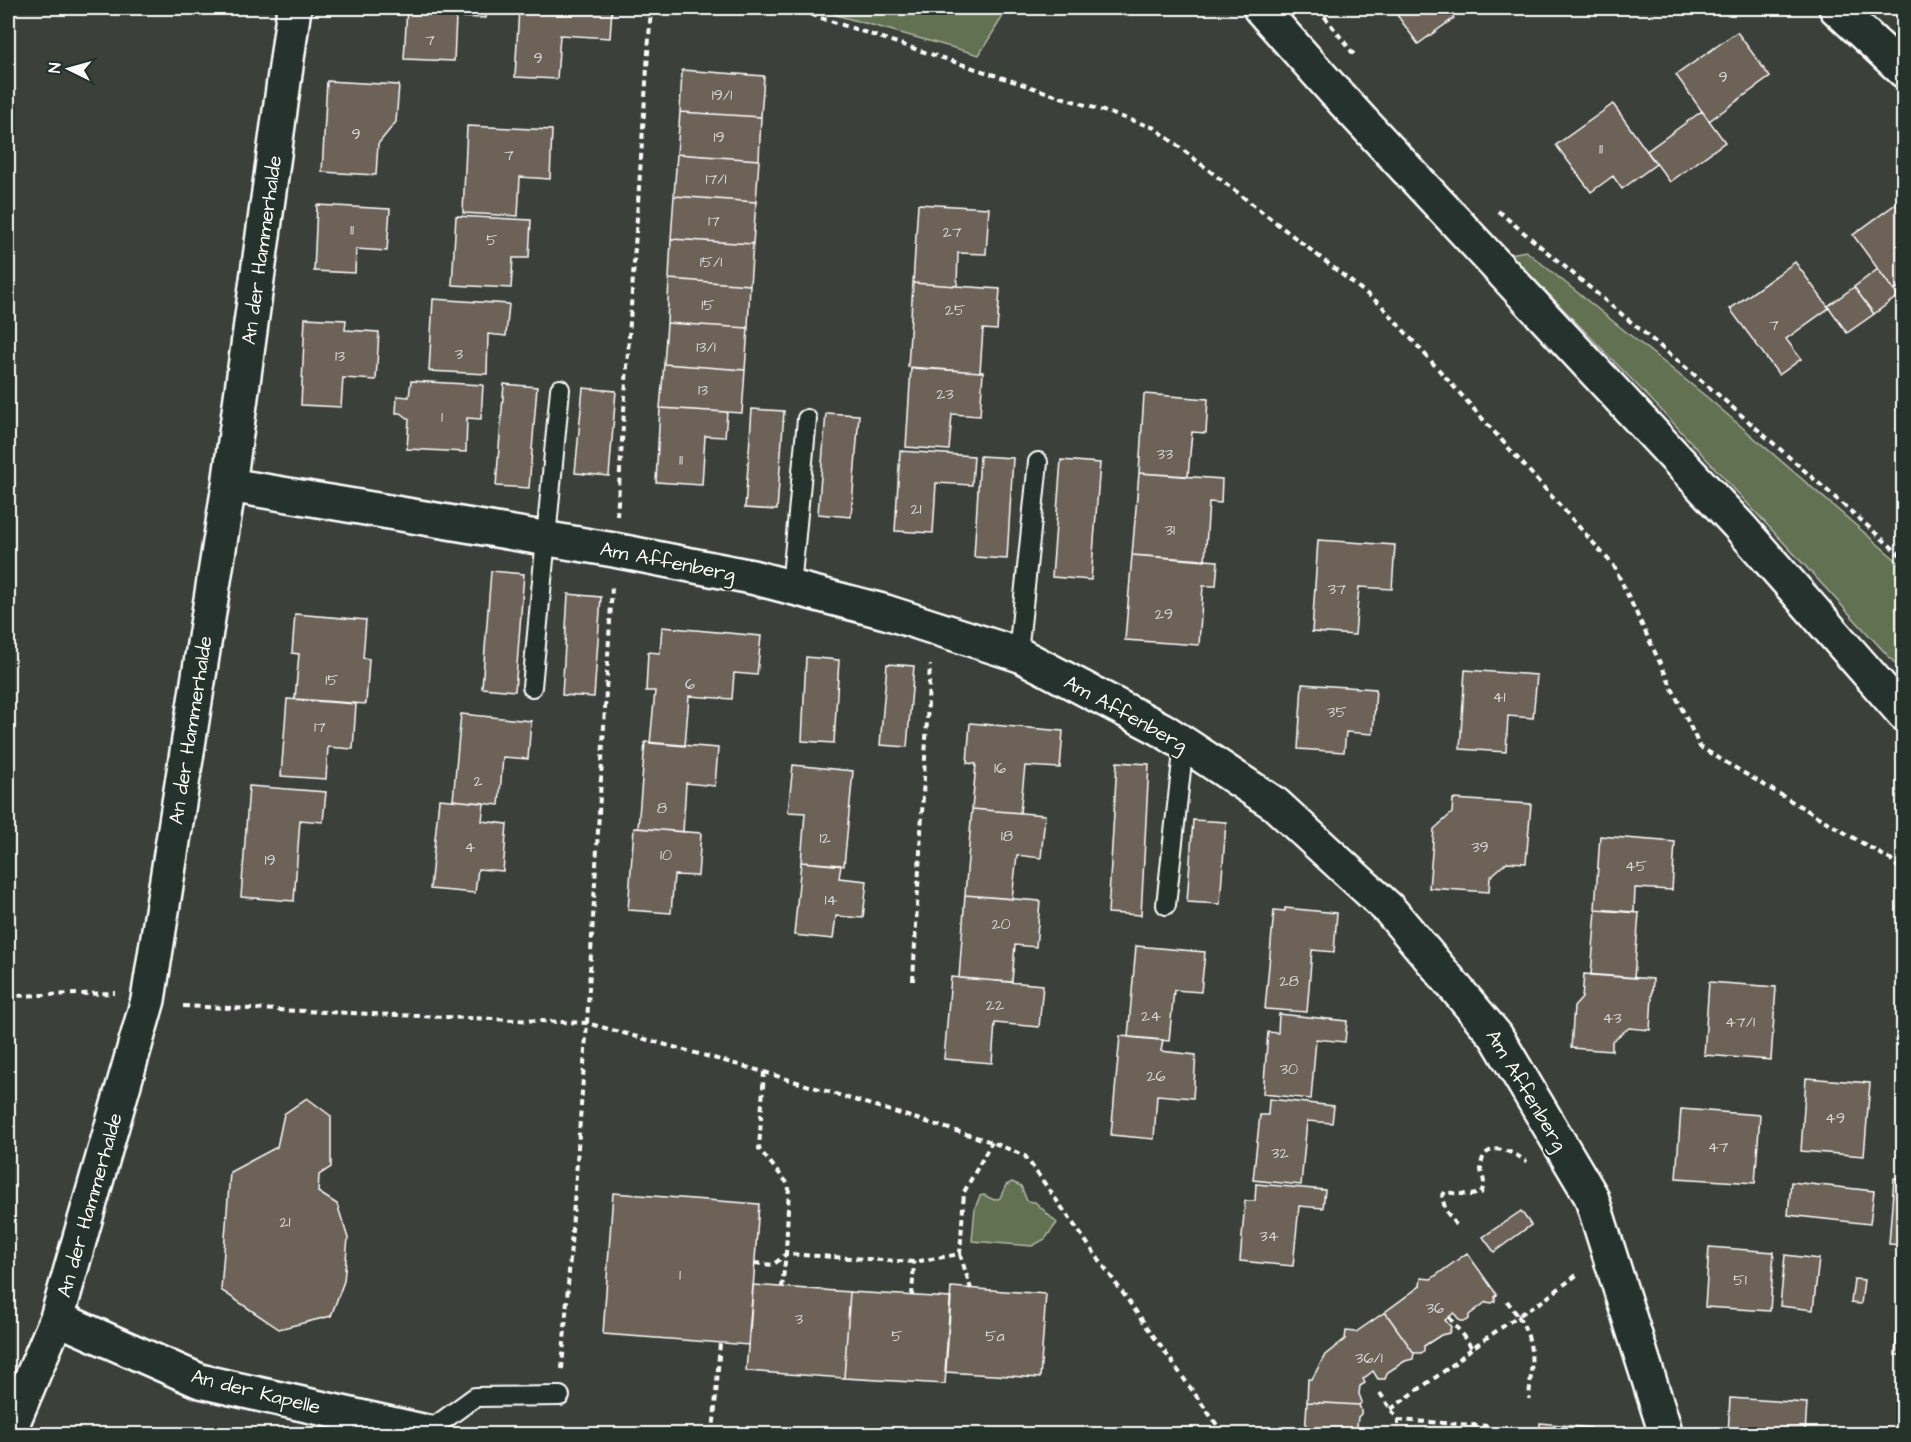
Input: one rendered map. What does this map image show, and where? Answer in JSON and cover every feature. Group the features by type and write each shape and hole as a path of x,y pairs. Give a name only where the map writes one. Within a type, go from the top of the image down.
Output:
{"street":[{"name":"An der Hammerhalde","path":"8,1434 57,1318 147,1000 229,485 294,8"},
{"path":"1260,8 1334,91 1740,527 1904,714"},
{"path":"1836,8 1904,71"},
{"name":"Am Affenberg","path":"229,485 614,550 752,577 886,612 1018,654 1161,729 1186,745 1275,804 1389,909 1496,1036 1591,1196 1665,1434"},
{"name":"An der Kapelle","path":"57,1318 200,1381 428,1433"}],"lane":[{"path":"532,687 560,389"},
{"path":"791,587 807,419"},
{"path":"1018,654 1038,462"},
{"path":"1166,905 1182,761 1186,745"},
{"path":"428,1433 475,1397 560,1396"}],"path":[{"path":"557,1434 586,1023 614,550 651,8"},
{"path":"791,8 1155,128 1381,305 1614,566 1700,747 1891,860 1904,873"},
{"path":"1318,8 1359,62"},
{"path":"1489,204 1715,392 1904,558"},
{"path":"913,981 932,626"},
{"path":"8,996 118,993"},
{"path":"182,1006 586,1023 764,1072 992,1142 1025,1156 1222,1434"},
{"path":"764,1072 759,1149 789,1185 782,1287"},
{"path":"971,1289 960,1254 964,1192 992,1142"},
{"path":"1456,1225 1446,1211 1442,1197 1445,1192 1470,1195 1481,1193 1485,1179 1481,1163 1488,1152 1496,1149 1508,1151 1518,1155 1531,1166"},
{"path":"755,1263 773,1265 786,1254 914,1262 960,1254"},
{"path":"1391,1409 1450,1367 1472,1348 1583,1270 1611,1256"},
{"path":"912,1296 914,1262"},
{"path":"1507,1301 1528,1330 1532,1354 1529,1399"},
{"path":"1449,1317 1472,1348"},
{"path":"713,1434 720,1343"},
{"path":"1380,1394 1398,1420 1398,1434"},
{"path":"1398,1420 1488,1426 1488,1434"}],"green space":[{"path":"830,8 1008,8 979,55 836,15"},
{"path":"1526,251 1708,398 1903,566 1903,672 1664,413 1510,254"},
{"path":"1012,1182 1021,1186 1027,1201 1035,1202 1057,1223 1045,1239 1032,1246 972,1241 975,1208 980,1196 984,1195 994,1200 1000,1198 1006,1185"}],"building":[{"path":"407,8 487,8 486,18 456,17 454,61 404,59"},
{"path":"519,8 612,8 610,38 560,35 557,79 515,77"},
{"path":"1392,8 1446,8 1454,18 1418,44"},
{"path":"1737,32 1770,77 1709,121 1676,75"},
{"path":"682,70 764,76 761,117 680,112"},
{"path":"327,81 399,85 396,122 378,144 376,175 322,172"},
{"path":"1613,104 1656,164 1622,189 1613,176 1591,192 1556,145"},
{"path":"1702,111 1725,142 1670,182 1647,151"},
{"path":"680,112 761,117 759,160 677,154"},
{"path":"467,126 552,130 550,179 520,177 518,216 463,213"},
{"path":"677,154 759,160 756,202 674,196"},
{"path":"674,196 756,202 753,244 671,239"},
{"path":"1904,198 1904,284 1894,291 1853,235"},
{"path":"918,204 989,208 986,254 958,253 957,286 913,283"},
{"path":"317,205 390,209 387,251 356,249 355,273 314,271"},
{"path":"456,216 531,220 529,258 513,258 511,288 452,285"},
{"path":"671,239 753,244 750,285 669,279"},
{"path":"1795,262 1829,308 1786,339 1801,359 1779,375 1730,309"},
{"path":"1878,269 1898,296 1874,314 1854,287"},
{"path":"669,279 750,285 748,328 667,323"},
{"path":"913,283 1000,289 997,330 983,329 980,372 908,367"},
{"path":"1854,287 1874,314 1847,333 1828,306"},
{"path":"433,299 509,304 506,336 488,334 487,374 429,371"},
{"path":"305,318 346,320 345,330 379,332 376,380 343,378 341,407 301,405"},
{"path":"667,323 748,328 745,370 664,364"},
{"path":"664,364 745,370 742,413 660,408"},
{"path":"911,368 983,372 980,416 952,414 949,450 906,447"},
{"path":"411,381 483,385 481,419 467,418 466,452 407,449 409,419 401,413 396,413 397,396 409,397"},
{"path":"504,384 537,387 529,488 496,486"},
{"path":"583,388 616,391 609,476 575,473"},
{"path":"1144,394 1208,399 1206,433 1192,432 1188,476 1139,473"},
{"path":"660,408 727,412 725,437 705,436 702,485 656,482"},
{"path":"752,409 784,411 777,510 745,508"},
{"path":"826,413 859,415 851,517 818,514"},
{"path":"900,451 974,456 972,485 936,483 933,533 895,531"},
{"path":"980,456 1013,458 1007,559 974,557"},
{"path":"1061,460 1100,463 1091,580 1052,577"},
{"path":"1139,473 1222,479 1221,503 1209,502 1205,561 1132,555"},
{"path":"1318,540 1395,545 1392,589 1359,587 1355,635 1312,632"},
{"path":"1132,555 1218,561 1216,586 1203,586 1199,645 1125,640"},
{"path":"491,571 524,574 515,691 482,688"},
{"path":"568,594 601,597 594,697 562,695"},
{"path":"295,614 366,620 363,658 369,659 366,704 295,699 299,654 292,653"},
{"path":"662,627 761,636 757,675 734,673 732,699 689,696 685,746 650,743 655,691 646,691 648,652 660,653"},
{"path":"806,657 839,660 834,743 802,741"},
{"path":"887,664 914,666 907,747 880,745"},
{"path":"1465,670 1537,675 1533,718 1508,716 1506,752 1460,749"},
{"path":"1302,684 1376,689 1373,734 1346,732 1344,752 1298,749"},
{"path":"287,699 356,704 353,749 328,747 326,779 281,776"},
{"path":"461,714 531,721 528,759 503,757 499,805 453,800"},
{"path":"970,723 1063,731 1060,768 1025,766 1020,813 972,809 976,764 967,763"},
{"path":"645,742 718,748 715,786 686,783 683,832 638,828"},
{"path":"1117,762 1149,764 1141,915 1108,913"},
{"path":"793,765 853,771 844,866 801,862 805,813 788,812"},
{"path":"249,786 326,792 323,822 300,820 294,901 241,897"},
{"path":"439,799 484,803 482,821 507,824 503,871 478,869 475,893 430,889"},
{"path":"1453,799 1531,804 1526,863 1507,862 1490,877 1489,892 1429,888 1434,829 1452,813"},
{"path":"972,809 1045,815 1041,858 1017,855 1012,899 965,895"},
{"path":"1193,820 1226,822 1220,904 1187,902"},
{"path":"634,828 701,833 698,876 674,875 671,913 628,910"},
{"path":"1600,836 1675,842 1672,890 1635,888 1634,912 1595,909"},
{"path":"801,862 841,865 839,878 867,881 863,918 836,916 833,939 794,935"},
{"path":"965,895 1040,901 1036,947 1015,945 1012,982 959,978"},
{"path":"1285,908 1337,913 1334,952 1312,950 1307,1012 1265,1009 1274,910 1285,911"},
{"path":"1596,910 1639,913 1634,978 1591,975"},
{"path":"1136,946 1205,952 1201,992 1174,990 1169,1041 1128,1037"},
{"path":"1584,974 1653,979 1650,1030 1629,1028 1612,1041 1612,1051 1571,1048 1574,1007 1582,998"},
{"path":"951,977 1043,985 1039,1027 995,1023 992,1063 944,1059"},
{"path":"1709,982 1776,987 1771,1060 1704,1055"},
{"path":"1279,1014 1347,1021 1345,1042 1316,1039 1311,1099 1263,1094 1268,1032 1278,1033"},
{"path":"1120,1036 1163,1040 1161,1051 1196,1055 1193,1098 1157,1095 1154,1139 1111,1135"},
{"path":"1806,1078 1870,1083 1864,1156 1801,1151"},
{"path":"307,1098 331,1116 331,1167 319,1175 318,1192 337,1204 348,1238 344,1281 331,1316 279,1329 221,1290 230,1172 277,1147 284,1114"},
{"path":"1269,1099 1334,1106 1332,1123 1307,1121 1301,1185 1253,1180 1260,1115 1268,1115"},
{"path":"1681,1109 1760,1115 1755,1183 1676,1178"},
{"path":"1894,1178 1904,1179 1904,1245 1889,1244"},
{"path":"1791,1182 1874,1191 1870,1224 1788,1215"},
{"path":"1256,1184 1325,1190 1323,1208 1299,1206 1293,1266 1240,1261 1245,1201 1255,1201"},
{"path":"613,1193 759,1204 749,1345 603,1334"},
{"path":"1521,1211 1531,1225 1494,1252 1483,1237"},
{"path":"1709,1247 1774,1252 1770,1311 1705,1307"},
{"path":"1467,1253 1497,1295 1495,1301 1486,1302 1469,1315 1466,1321 1460,1321 1454,1313 1445,1320 1451,1327 1449,1333 1441,1335 1424,1346 1424,1351 1421,1353 1414,1353 1385,1312 1420,1286 1421,1278 1431,1279"},
{"path":"1785,1255 1819,1259 1813,1310 1780,1306"},
{"path":"1854,1279 1864,1280 1861,1304 1851,1303"},
{"path":"753,1285 850,1292 844,1378 746,1371"},
{"path":"1900,1286 1904,1286 1904,1355 1895,1355"},
{"path":"951,1287 1046,1294 1040,1378 945,1372"},
{"path":"850,1292 951,1298 945,1384 844,1378"},
{"path":"1385,1312 1414,1353 1413,1359 1405,1361 1388,1372 1385,1379 1378,1379 1373,1371 1363,1379 1365,1383 1360,1386 1359,1394 1362,1402 1359,1405 1307,1402 1308,1379 1312,1379 1325,1355 1345,1339 1346,1331 1356,1332"},
{"path":"1730,1398 1807,1403 1805,1434 1728,1434"},
{"path":"1307,1402 1359,1405 1361,1414 1358,1417 1356,1434 1305,1434"},
{"path":"1540,1423 1591,1428 1594,1434 1539,1434"}]}
